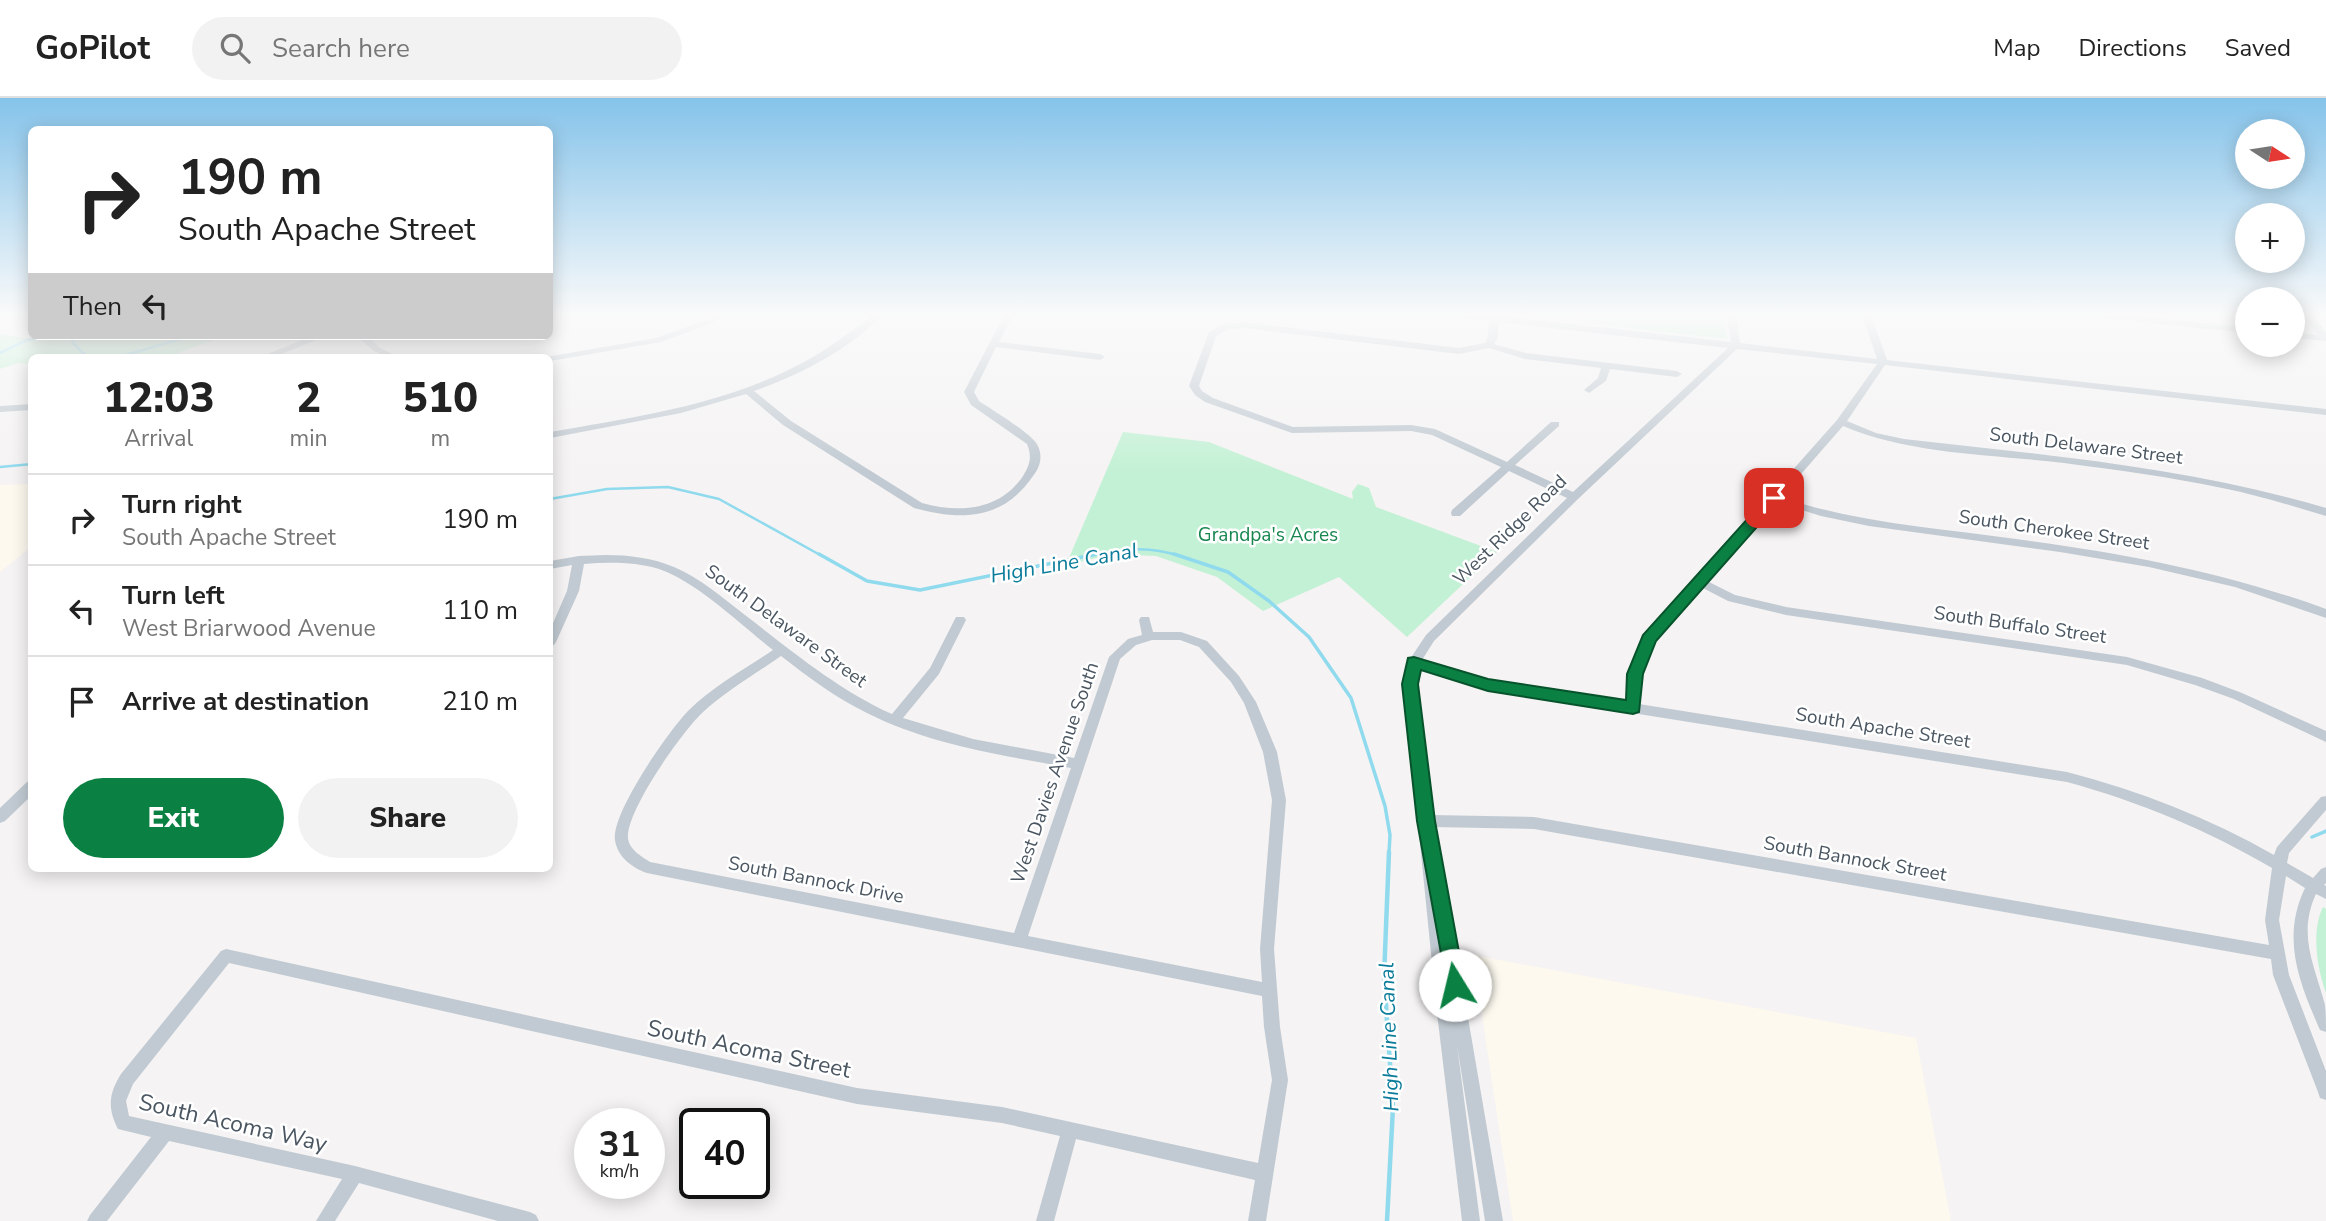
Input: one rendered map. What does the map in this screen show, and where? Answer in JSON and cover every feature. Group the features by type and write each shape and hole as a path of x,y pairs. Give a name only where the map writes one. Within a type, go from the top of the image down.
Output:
{"street":[{"path":"553,435 654,418 747,390 797,367"},
{"path":"747,390 787,424 918,506 942,512 982,509 1004,501 1024,485 1036,463 1037,454 1026,438 970,397 971,384 980,367"},
{"path":"1200,367 1194,386 1198,393 1209,400 1282,428 1304,431 1427,430 1574,497"},
{"path":"1589,390 1604,379 1606,367"},
{"path":"1618,367 1677,374"},
{"name":"West Ridge Road","path":"1414,662 1430,638 1574,497 1713,367"},
{"path":"1633,708 1635,674 1644,648 1841,422 1878,367"},
{"path":"1930,367 2326,412"},
{"path":"0,409 28,407"},
{"name":"South Delaware Street","path":"1841,422 1873,435 1904,442 2207,481 2326,512"},
{"path":"1456,513 1555,424"},
{"name":"South Cherokee Street","path":"1774,498 1847,519 2157,562 2238,582 2326,614"},
{"name":"South Delaware Street","path":"553,564 579,560 624,559 674,571 689,579 850,698 894,720 950,740 1078,764"},
{"path":"553,635 573,592 579,560"},
{"name":"South Buffalo Street","path":"1700,582 1732,598 1786,611 2127,661 2238,696 2326,737"},
{"path":"894,720 935,671 960,620"},
{"path":"1145,620 1148,637 1181,636 1209,650 1235,679 1250,702 1270,752 1279,800 1269,920 1269,990 1280,1080 1257,1221"},
{"name":"West Davies Avenue South","path":"1019,940 1110,666 1125,647 1148,637"},
{"name":"South Bannock Drive","path":"783,649 697,710 675,735 623,822 621,835 627,853 647,867 1269,990"},
{"path":"1414,662 1410,684 1443,1001 1471,1221"},
{"name":"South Apache Street","path":"1414,662 1488,685 2053,774 2100,785 2168,807 2208,825 2320,889"},
{"path":"0,817 28,790"},
{"path":"2326,801 2282,851 2272,920 2276,953 2288,1000 2326,1092"},
{"path":"1426,821 1494,1221"},
{"name":"South Bannock Street","path":"1426,821 1534,823 2276,953"},
{"path":"2326,873 2320,889 2304,903 2300,930 2308,982 2326,1025"},
{"name":"South Acoma Street","path":"226,956 858,1096 1002,1115 1265,1173"},
{"name":"South Acoma Way","path":"226,956 127,1079 118,1095 117,1110 124,1123 355,1174 530,1221"},
{"path":"1045,1221 1070,1131"},
{"path":"96,1221 165,1133"},
{"path":"325,1221 355,1174"}],"shaded area":[{"path":"28,484 28,549 0,572 0,485"},
{"path":"1473,955 1916,1038 1951,1221 1513,1221"}],"green space":[{"name":"Grandpa's Acres","path":"1123,432 1209,442 1353,499 1352,492 1358,484 1369,488 1376,507 1497,552 1407,637 1339,577 1263,611 1217,577 1156,556 1113,554 1066,565"},
{"path":"2323,907 2326,909 2326,993 2320,973 2316,938"}],"waterway":[{"name":"High Line Canal","path":"0,467 28,464"},
{"name":"High Line Canal","path":"553,498 607,489 668,487 719,499 822,556"},
{"name":"High Line Canal","path":"1088,556 1134,549 1156,550 1180,556"},
{"name":"High Line Canal","path":"819,554 867,581 920,590 1097,554"},
{"name":"High Line Canal","path":"1174,554 1180,556"},
{"name":"High Line Canal","path":"1180,556 1228,572 1269,601 1309,637 1351,698 1385,806 1390,835 1389,853"},
{"path":"2312,837 2326,831"},
{"name":"High Line Canal","path":"1387,1221 1393,1107 1384,977 1389,852"}],"route":[{"path":"1455,985 1426,821 1410,684 1414,662 1488,685 1633,708 1635,674 1649,639 1774,498"}]}
